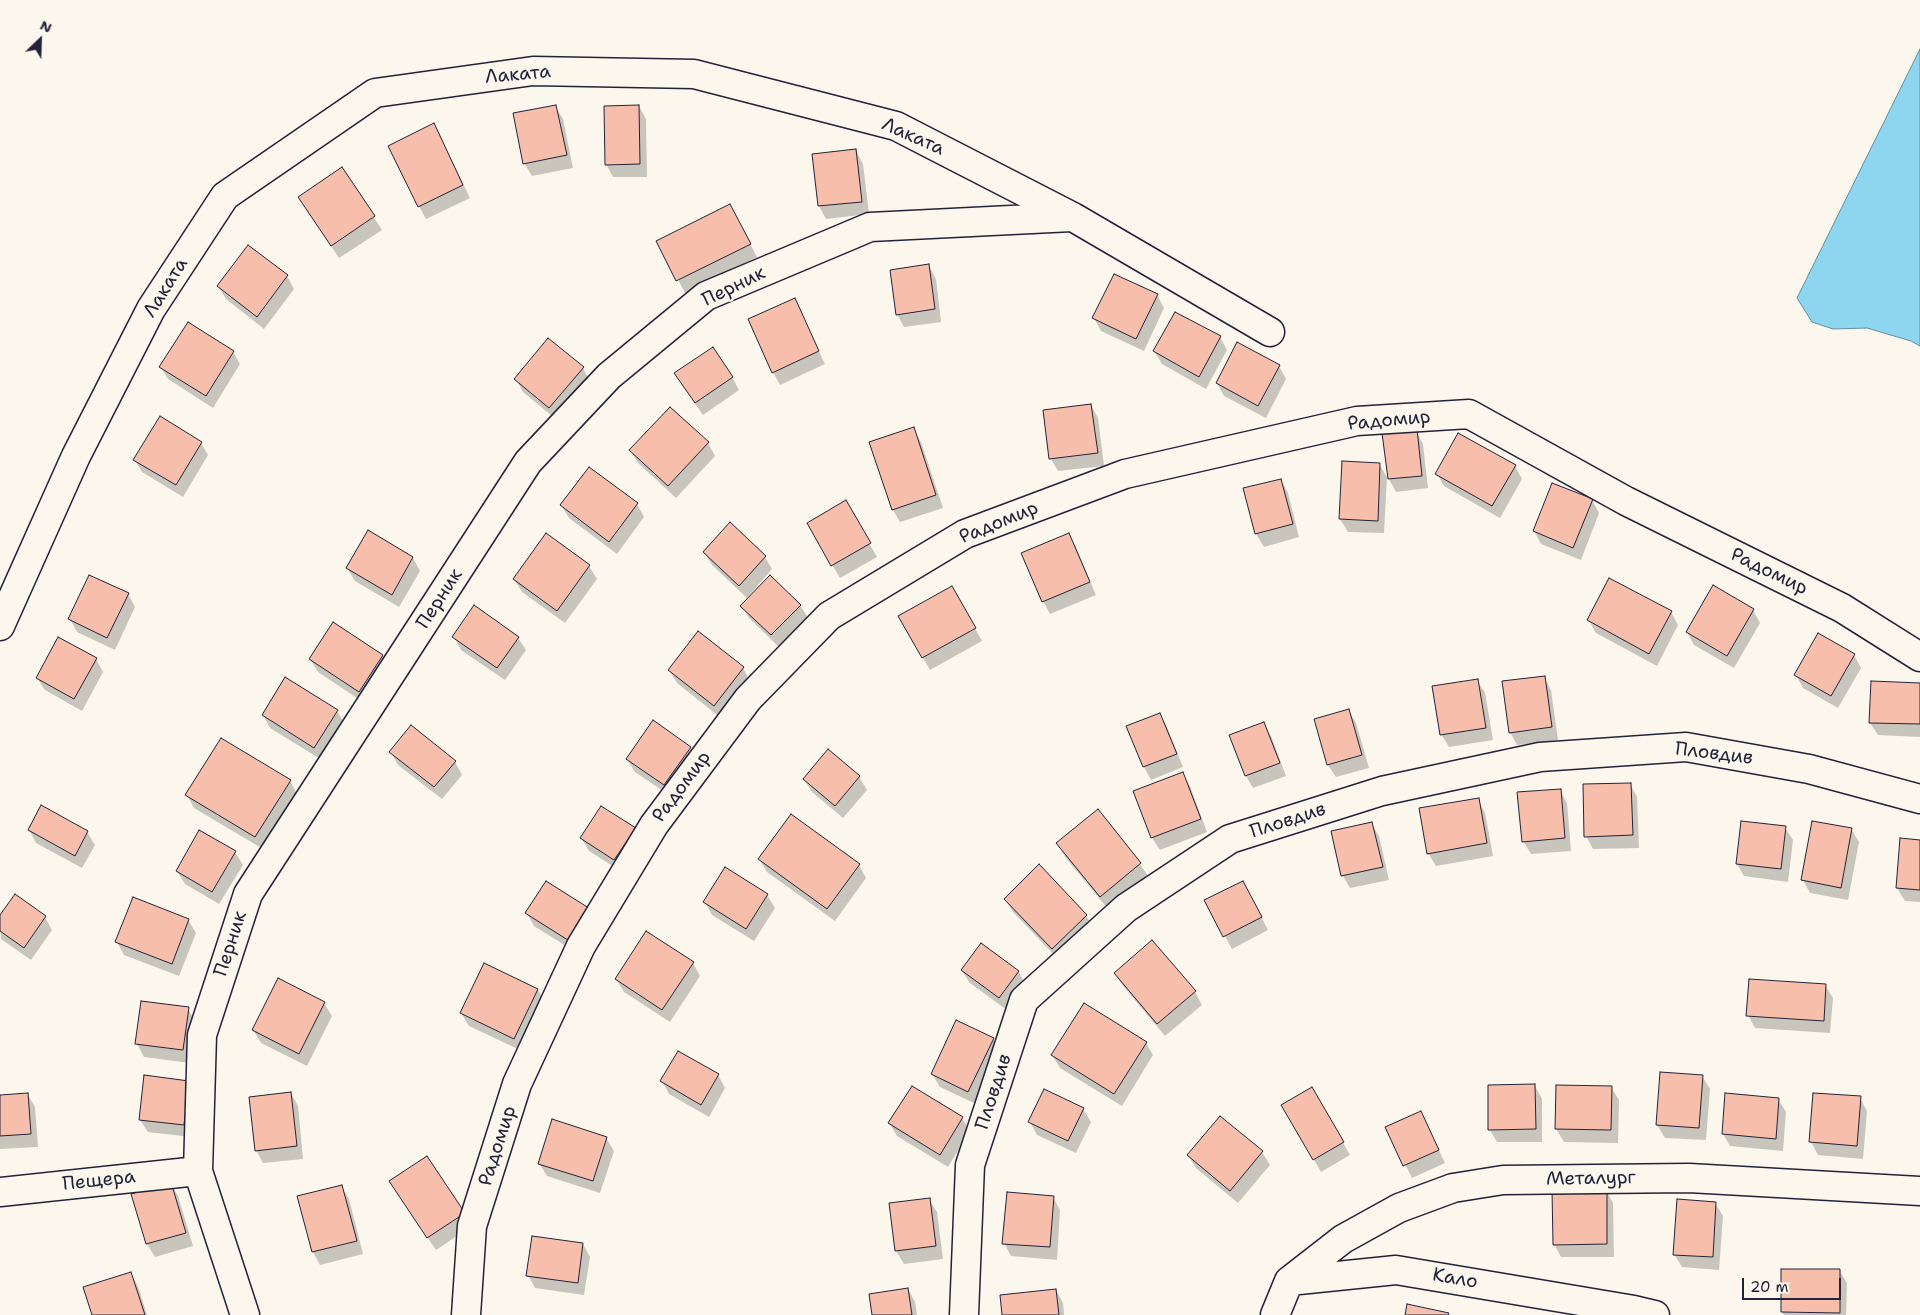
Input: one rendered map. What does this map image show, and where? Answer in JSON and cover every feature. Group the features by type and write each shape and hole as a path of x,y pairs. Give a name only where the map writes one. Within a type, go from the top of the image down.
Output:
{"street":[{"name":"Лаката","path":"0,626 76,456 151,309 225,196 375,92 533,71 694,74 896,126 1073,217 1270,332"},
{"name":"Перник","path":"245,1315 198,1171 202,1035 248,894 528,462 609,376 706,296 870,227 1073,217"},
{"name":"Радомир","path":"466,1315 472,1226 517,1084 581,946 654,825 748,699 830,616 965,534 1125,474 1357,421 1469,414 1626,501 1842,608 1920,657"},
{"name":"Пловдив","path":"964,1315 970,1165 1024,1000 1126,908 1230,840 1382,791 1540,757 1686,747 1809,769 1920,799"},
{"name":"Пещера","path":"0,1192 198,1171"},
{"name":"Металург","path":"1289,1281 1343,1239 1398,1208 1453,1188 1503,1180 1689,1178 1920,1191"},
{"name":"Кало","path":"1289,1281 1396,1270 1655,1315"},
{"path":"1275,1315 1289,1281"}],"water":[{"path":"1920,49 1920,346 1911,341 1867,328 1833,329 1812,322 1797,298"}],"building":[{"path":"556,105 567,155 523,164 513,113"},
{"path":"639,105 640,164 605,165 604,106"},
{"path":"434,123 463,185 418,207 388,146"},
{"path":"856,149 862,202 818,206 812,154"},
{"path":"342,167 375,216 331,246 298,197"},
{"path":"730,204 751,244 676,281 656,241"},
{"path":"248,245 288,275 257,317 217,286"},
{"path":"929,264 935,309 896,315 890,270"},
{"path":"1114,274 1158,294 1136,339 1092,318"},
{"path":"795,298 819,351 772,373 748,319"},
{"path":"1175,312 1221,336 1199,377 1153,351"},
{"path":"188,322 234,351 206,396 159,367"},
{"path":"548,338 584,367 549,408 514,379"},
{"path":"1237,342 1280,365 1258,406 1216,383"},
{"path":"713,347 733,377 695,403 674,373"},
{"path":"1091,404 1098,453 1049,459 1043,410"},
{"path":"670,407 709,442 668,486 629,450"},
{"path":"160,416 202,442 176,485 133,460"},
{"path":"914,427 936,495 892,510 869,442"},
{"path":"1417,429 1422,476 1388,479 1382,433"},
{"path":"1458,433 1516,465 1492,506 1435,474"},
{"path":"1342,461 1380,463 1378,521 1339,519"},
{"path":"589,467 638,503 609,542 560,505"},
{"path":"1281,479 1293,524 1255,534 1243,488"},
{"path":"1552,483 1593,499 1573,548 1533,531"},
{"path":"846,500 871,543 831,566 807,523"},
{"path":"730,522 766,556 739,586 703,552"},
{"path":"368,530 413,557 392,595 346,568"},
{"path":"546,533 590,565 557,611 513,579"},
{"path":"1069,533 1090,582 1042,602 1021,553"},
{"path":"89,575 129,593 107,638 68,619"},
{"path":"770,575 801,605 771,635 740,606"},
{"path":"1609,578 1672,611 1649,654 1587,620"},
{"path":"1713,585 1754,609 1727,656 1686,632"},
{"path":"952,586 976,628 922,658 898,616"},
{"path":"474,605 519,637 497,668 452,637"},
{"path":"333,622 383,655 359,692 309,659"},
{"path":"698,631 744,667 714,706 668,670"},
{"path":"1818,633 1855,654 1831,696 1794,675"},
{"path":"58,637 97,658 74,699 36,678"},
{"path":"1545,676 1552,727 1509,733 1502,681"},
{"path":"285,677 338,710 314,748 262,715"},
{"path":"1478,679 1486,728 1440,735 1432,686"},
{"path":"1871,681 1920,683 1920,724 1869,723"},
{"path":"1349,709 1362,755 1327,765 1314,719"},
{"path":"1160,713 1177,754 1143,767 1126,726"},
{"path":"653,720 691,747 664,785 626,759"},
{"path":"1264,722 1280,763 1245,776 1229,735"},
{"path":"411,725 456,761 434,787 389,752"},
{"path":"221,738 291,780 255,837 185,795"},
{"path":"828,749 860,776 835,806 803,779"},
{"path":"1183,772 1201,819 1151,838 1133,791"},
{"path":"1631,783 1633,835 1584,837 1583,784"},
{"path":"1561,789 1565,838 1522,842 1517,792"},
{"path":"1479,798 1487,843 1427,854 1419,808"},
{"path":"41,805 88,831 75,856 28,830"},
{"path":"601,806 636,828 614,860 580,838"},
{"path":"1098,809 1141,863 1100,897 1056,843"},
{"path":"791,814 860,864 827,909 758,859"},
{"path":"1741,821 1786,826 1781,869 1736,864"},
{"path":"1812,821 1852,828 1841,888 1801,880"},
{"path":"1372,822 1383,867 1341,876 1331,831"},
{"path":"199,830 236,851 212,892 176,871"},
{"path":"1900,838 1920,840 1920,890 1896,888"},
{"path":"1039,864 1087,915 1052,949 1004,899"},
{"path":"725,867 768,894 746,929 703,902"},
{"path":"546,881 592,910 571,942 525,913"},
{"path":"1243,881 1262,917 1223,937 1204,900"},
{"path":"15,894 46,916 24,948 0,931 0,915"},
{"path":"133,897 189,919 172,964 115,942"},
{"path":"646,931 694,962 662,1010 615,979"},
{"path":"1152,940 1196,991 1157,1024 1114,973"},
{"path":"981,943 1019,971 999,998 961,970"},
{"path":"484,963 538,989 514,1039 460,1013"},
{"path":"278,978 325,1002 299,1054 252,1030"},
{"path":"1749,979 1826,984 1824,1021 1746,1016"},
{"path":"141,1001 189,1007 183,1050 135,1044"},
{"path":"1084,1003 1147,1042 1114,1094 1051,1055"},
{"path":"956,1020 994,1038 968,1092 931,1074"},
{"path":"678,1051 719,1074 701,1105 660,1081"},
{"path":"1660,1072 1703,1075 1699,1128 1656,1125"},
{"path":"144,1075 189,1081 184,1125 139,1120"},
{"path":"1535,1084 1536,1129 1488,1130 1488,1085"},
{"path":"1556,1085 1612,1086 1611,1130 1555,1129"},
{"path":"912,1086 963,1117 940,1155 888,1123"},
{"path":"1312,1087 1344,1142 1313,1160 1281,1105"},
{"path":"1044,1089 1084,1108 1068,1141 1028,1122"},
{"path":"291,1092 297,1146 255,1151 249,1097"},
{"path":"28,1093 31,1134 0,1136 0,1095"},
{"path":"1725,1093 1779,1098 1776,1139 1722,1134"},
{"path":"1813,1093 1861,1096 1857,1146 1809,1142"},
{"path":"1421,1111 1439,1150 1403,1166 1385,1127"},
{"path":"1220,1116 1263,1151 1230,1191 1187,1155"},
{"path":"552,1119 607,1137 593,1181 538,1164"},
{"path":"427,1156 465,1213 427,1238 389,1181"},
{"path":"171,1182 186,1233 146,1244 131,1194"},
{"path":"342,1185 357,1241 312,1252 297,1196"},
{"path":"1552,1189 1607,1189 1607,1244 1553,1245"},
{"path":"1007,1192 1054,1196 1050,1247 1002,1244"},
{"path":"930,1198 936,1246 895,1251 889,1203"},
{"path":"1677,1199 1716,1202 1713,1257 1673,1255"},
{"path":"532,1236 583,1243 578,1283 526,1276"},
{"path":"1781,1269 1840,1269 1840,1313 1781,1312"},
{"path":"131,1272 145,1315 92,1315 83,1287"},
{"path":"908,1288 912,1315 872,1315 869,1294"},
{"path":"1056,1289 1059,1315 1002,1315 1000,1295"},
{"path":"1407,1304 1449,1313 1448,1315 1405,1315"}]}
